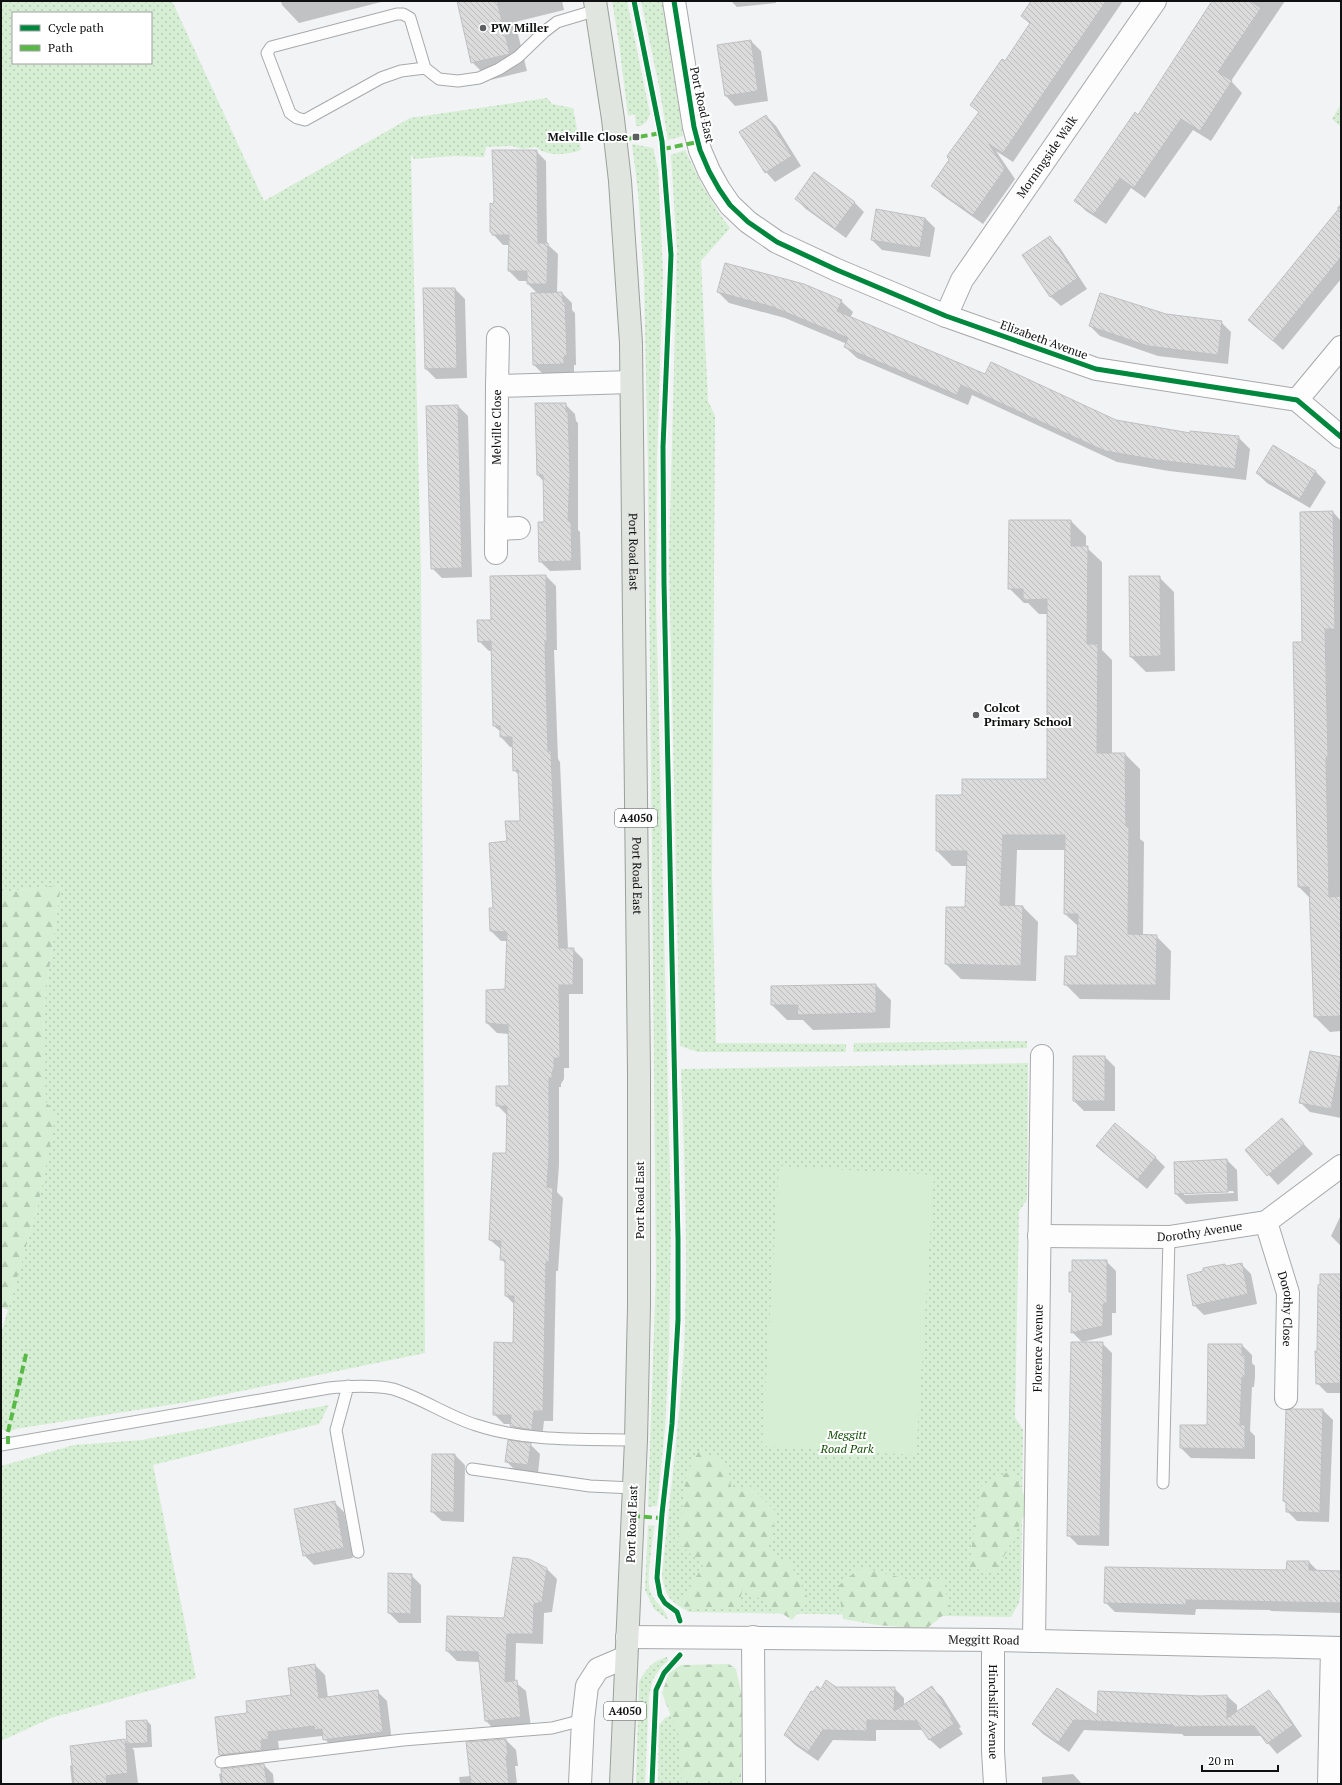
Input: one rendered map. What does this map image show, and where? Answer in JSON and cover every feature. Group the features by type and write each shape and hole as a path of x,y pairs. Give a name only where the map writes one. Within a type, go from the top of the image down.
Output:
{"main road":[{"name":"Port Road East","path":"596,6 612,111 620,181 626,258 631,382 640,1306 636,1440 621,1784"}],"street":[{"name":"Port Road East","path":"674,1 689,102 700,150 719,189 730,205 748,222"},
{"name":"Morningside Walk","path":"946,316 962,280 1155,1"},
{"name":"Elizabeth Avenue","path":"748,222 778,242 801,254 946,316 1096,370 1297,400"},
{"path":"497,386 498,338"},
{"path":"1341,347 1297,400 1341,437"},
{"name":"Melville Close","path":"496,553 497,386 631,382"},
{"path":"496,529 519,528"},
{"name":"Florence Avenue","path":"1034,1641 1042,1056"},
{"name":"Dorothy Avenue","path":"1039,1236 1169,1237 1266,1222 1341,1166"},
{"name":"Dorothy Close","path":"1266,1222 1288,1293 1286,1398"},
{"path":"753,1637 754,1784"},
{"name":"Meggitt Road","path":"627,1647 753,1637 993,1640 1337,1648"},
{"name":"Hinchsliff Avenue","path":"993,1640 993,1751 996,1784"},
{"path":"580,1784 583,1720 587,1686 598,1669 627,1647"},
{"path":"1329,1784 1337,1648"}],"lane":[{"path":"425,68 401,71 381,78 305,120 296,118 290,113 267,53 271,47 397,14 403,14 410,18 425,68 439,79 458,81 479,78 499,69 518,57 544,32 557,22 596,6"},
{"path":"1163,1483 1169,1237"},
{"path":"348,1386 336,1430 358,1552"},
{"path":"1,1445 329,1388 348,1386 391,1389 475,1425 513,1434 566,1439 636,1440"},
{"path":"472,1469 590,1486 633,1488"},
{"path":"221,1762 396,1741 552,1728 583,1720"}],"green space":[{"path":"1,1 172,1 264,201 410,118 547,98 552,104 573,108 581,150 575,152 551,154 536,147 523,149 512,146 486,147 484,157 454,156 414,159 411,154 421,575 425,1353 188,1402 15,1429 8,1432 1,1429 1,1334 39,1201 46,1165 43,1014 61,885 1,892"},
{"path":"612,1 627,1 650,114 647,121 641,126 636,126 635,114 628,116"},
{"path":"641,1 663,1 683,136 668,140 659,86"},
{"path":"1341,104 1341,127 1332,119"},
{"path":"632,144 653,148 658,169 663,273 657,456 656,603 671,1221 669,1349 665,1428 657,1506 648,1507 656,1272 648,468 644,280 638,192"},
{"path":"685,150 702,185 730,228 701,261 708,401 715,416 712,878 716,1043 846,1044 846,1052 698,1052 680,1046 669,560 677,251 671,155"},
{"path":"61,885 43,1014 46,1102 56,1114 39,1201 8,1310 1,1307 1,892"},
{"path":"1027,1041 1027,1048 853,1052 854,1043"},
{"name":"Meggitt Road Park","path":"1028,1063 1027,1200 1019,1211 1015,1417 1023,1430 1021,1588 1019,1603 1011,1617 689,1612 682,1608 667,1594 662,1575 679,1418 685,1324 686,1228 681,1069"},
{"path":"779,1166 934,1175 916,1455 762,1446"},
{"path":"329,1405 319,1424 153,1465 196,1678 51,1718 1,1741 1,1466 74,1445 142,1440"},
{"path":"699,1451 725,1461 732,1490 750,1485 776,1512 768,1552 790,1563 809,1600 792,1620 743,1588 737,1610 679,1606 703,1565 678,1543 686,1474"},
{"path":"1012,1470 1029,1505 1006,1553 994,1572 969,1568 982,1485"},
{"path":"648,1525 654,1526 649,1568 650,1591 654,1599 665,1612 668,1620 654,1609 645,1590"},
{"path":"861,1567 910,1580 943,1580 950,1610 926,1629 877,1625 843,1619 838,1586"},
{"path":"667,1657 668,1661 662,1666 653,1679 649,1695 645,1783 636,1783 639,1682 644,1673 653,1663"},
{"path":"729,1664 736,1669 742,1696 741,1784 682,1784 680,1739 662,1693 669,1673 681,1665"},
{"path":"674,1713 705,1784 658,1784 659,1725 665,1718"}],"building":[{"name":"PW Miller","path":"457,1 497,1 510,54 471,63"},
{"path":"1031,1 1106,1 1003,153 989,144 1005,169 973,215 931,186 949,160 947,156 979,112 970,105 1002,59 1005,61 1030,23 1021,16"},
{"path":"1212,1 1250,1 1261,8 1218,72 1232,81 1200,131 1181,119 1134,188 1120,178 1094,214 1074,201 1135,112 1138,115"},
{"path":"751,40 758,91 725,96 717,45"},
{"path":"766,115 792,156 765,173 739,132"},
{"path":"492,150 537,150 538,243 548,243 547,284 527,284 527,271 508,271 509,235 492,235 490,232 490,203 493,204 494,201"},
{"path":"814,172 855,202 835,229 795,199"},
{"path":"1341,206 1341,257 1273,341 1248,320"},
{"path":"876,209 925,218 920,248 871,240"},
{"path":"1050,236 1078,278 1050,297 1022,255"},
{"path":"725,263 804,284 842,300 837,311 985,374 991,362 1116,420 1190,433 1190,431 1239,436 1235,469 1157,460 1105,451 961,385 957,395 844,347 848,338 773,307 717,292"},
{"path":"423,288 455,288 457,368 425,369"},
{"path":"562,292 563,302 565,302 567,356 564,356 564,364 533,365 531,293"},
{"path":"1100,293 1166,314 1222,321 1218,355 1148,346 1089,326"},
{"path":"535,403 566,403 566,412 568,412 570,474 568,521 571,521 572,561 539,562 538,522 544,522 543,475 537,475"},
{"path":"458,405 462,568 431,569 426,406"},
{"path":"1273,445 1316,471 1300,499 1256,473"},
{"path":"1333,511 1335,629 1325,629 1328,757 1326,757 1329,897 1341,896 1341,1016 1314,1017 1309,887 1298,887 1293,642 1302,642 1300,512"},
{"path":"1009,520 1071,520 1071,546 1088,546 1087,644 1098,644 1097,753 1125,753 1126,826 1129,826 1128,934 1157,935 1156,985 1064,985 1065,956 1077,956 1078,914 1064,914 1065,835 1003,835 1000,905 1023,906 1021,966 945,964 946,907 965,907 967,851 936,851 936,795 962,795 962,779 1047,779 1047,599 1023,600 1023,589 1008,589"},
{"path":"546,575 547,641 545,641 548,751 551,751 559,948 574,948 573,985 559,985 560,1058 554,1058 552,1078 549,1078 549,1155 547,1187 553,1188 549,1262 546,1262 543,1411 534,1411 532,1430 510,1426 511,1415 493,1415 494,1342 513,1343 514,1296 505,1296 505,1260 500,1260 501,1241 489,1240 493,1153 506,1153 507,1106 496,1106 496,1086 509,1086 508,1025 486,1023 486,990 505,989 507,932 490,931 489,908 493,908 489,843 507,841 505,821 520,821 518,770 513,771 512,737 500,737 500,726 493,726 491,641 478,642 477,620 491,620 490,576"},
{"path":"1129,576 1160,576 1161,656 1130,657"},
{"path":"876,984 876,1013 797,1015 798,1005 771,1005 771,986"},
{"path":"1310,1051 1341,1057 1331,1109 1299,1103"},
{"path":"1073,1056 1105,1056 1105,1101 1073,1101"},
{"path":"1282,1118 1304,1144 1267,1176 1245,1150"},
{"path":"1115,1123 1156,1157 1137,1180 1096,1146"},
{"path":"1227,1159 1228,1192 1175,1194 1174,1162"},
{"path":"1072,1260 1107,1260 1107,1303 1103,1304 1103,1326 1071,1333 1072,1292 1069,1292 1069,1272 1072,1272"},
{"path":"1242,1263 1248,1294 1193,1306 1187,1275 1203,1271 1203,1268"},
{"path":"1320,1274 1341,1274 1341,1383 1316,1384 1315,1351 1317,1351 1318,1285 1320,1284"},
{"path":"1071,1342 1103,1342 1100,1536 1067,1536"},
{"path":"1208,1344 1242,1344 1242,1355 1245,1355 1245,1377 1242,1377 1240,1425 1245,1425 1245,1449 1180,1448 1180,1425 1207,1425"},
{"path":"1323,1409 1320,1513 1286,1512 1286,1502 1283,1501 1286,1410"},
{"path":"508,1440 531,1443 528,1465 505,1462"},
{"path":"432,1454 455,1454 454,1512 431,1512"},
{"path":"335,1501 344,1548 303,1556 294,1509"},
{"path":"513,1557 529,1559 547,1568 542,1602 534,1604 533,1634 507,1634 505,1682 517,1680 521,1717 485,1721 478,1652 446,1651 447,1616 504,1618"},
{"path":"1287,1561 1309,1561 1309,1570 1341,1571 1341,1603 1186,1600 1186,1605 1104,1603 1105,1567 1286,1570"},
{"path":"388,1573 412,1574 411,1614 388,1613"},
{"path":"315,1664 319,1698 378,1690 383,1732 323,1740 322,1729 315,1730 314,1726 268,1732 269,1739 261,1740 262,1750 219,1755 215,1717 247,1713 246,1701 291,1695 288,1668"},
{"path":"826,1680 836,1687 895,1687 894,1711 932,1686 952,1717 950,1718 954,1724 929,1740 916,1721 867,1720 867,1731 823,1730 808,1752 784,1735 811,1691 813,1692 817,1686 821,1689"},
{"path":"1057,1688 1097,1715 1098,1691 1200,1696 1227,1695 1227,1718 1269,1690 1293,1725 1267,1744 1254,1726 1173,1727 1173,1725 1074,1720 1058,1743 1032,1724"},
{"path":"147,1720 148,1743 127,1744 126,1721"},
{"path":"125,1739 128,1773 106,1776 107,1784 74,1784 70,1746"},
{"path":"506,1739 509,1784 471,1784 466,1742"},
{"path":"264,1764 267,1784 222,1784 221,1769"}],"marked path":[{"path":"616,141 661,133"},
{"path":"663,149 698,142"},
{"path":"8,1444 8,1432 27,1350"},
{"path":"632,1516 661,1518"}],"cycle path":[{"path":"634,1 662,141 671,255 663,447 664,583 678,1239 678,1320 672,1424 662,1514 657,1578 660,1595 665,1603 677,1612 680,1621"},
{"path":"674,1 694,127 700,150 709,171 730,205 748,222 777,242 837,270 946,316 1096,369 1297,400 1341,437"},
{"path":"652,1784 656,1690 664,1673 680,1655"}],"place":[{"name":"PW Miller","path":"483,28"},
{"name":"Melville Close","path":"636,137"},
{"name":"Colcot Primary School","path":"976,715"}]}
